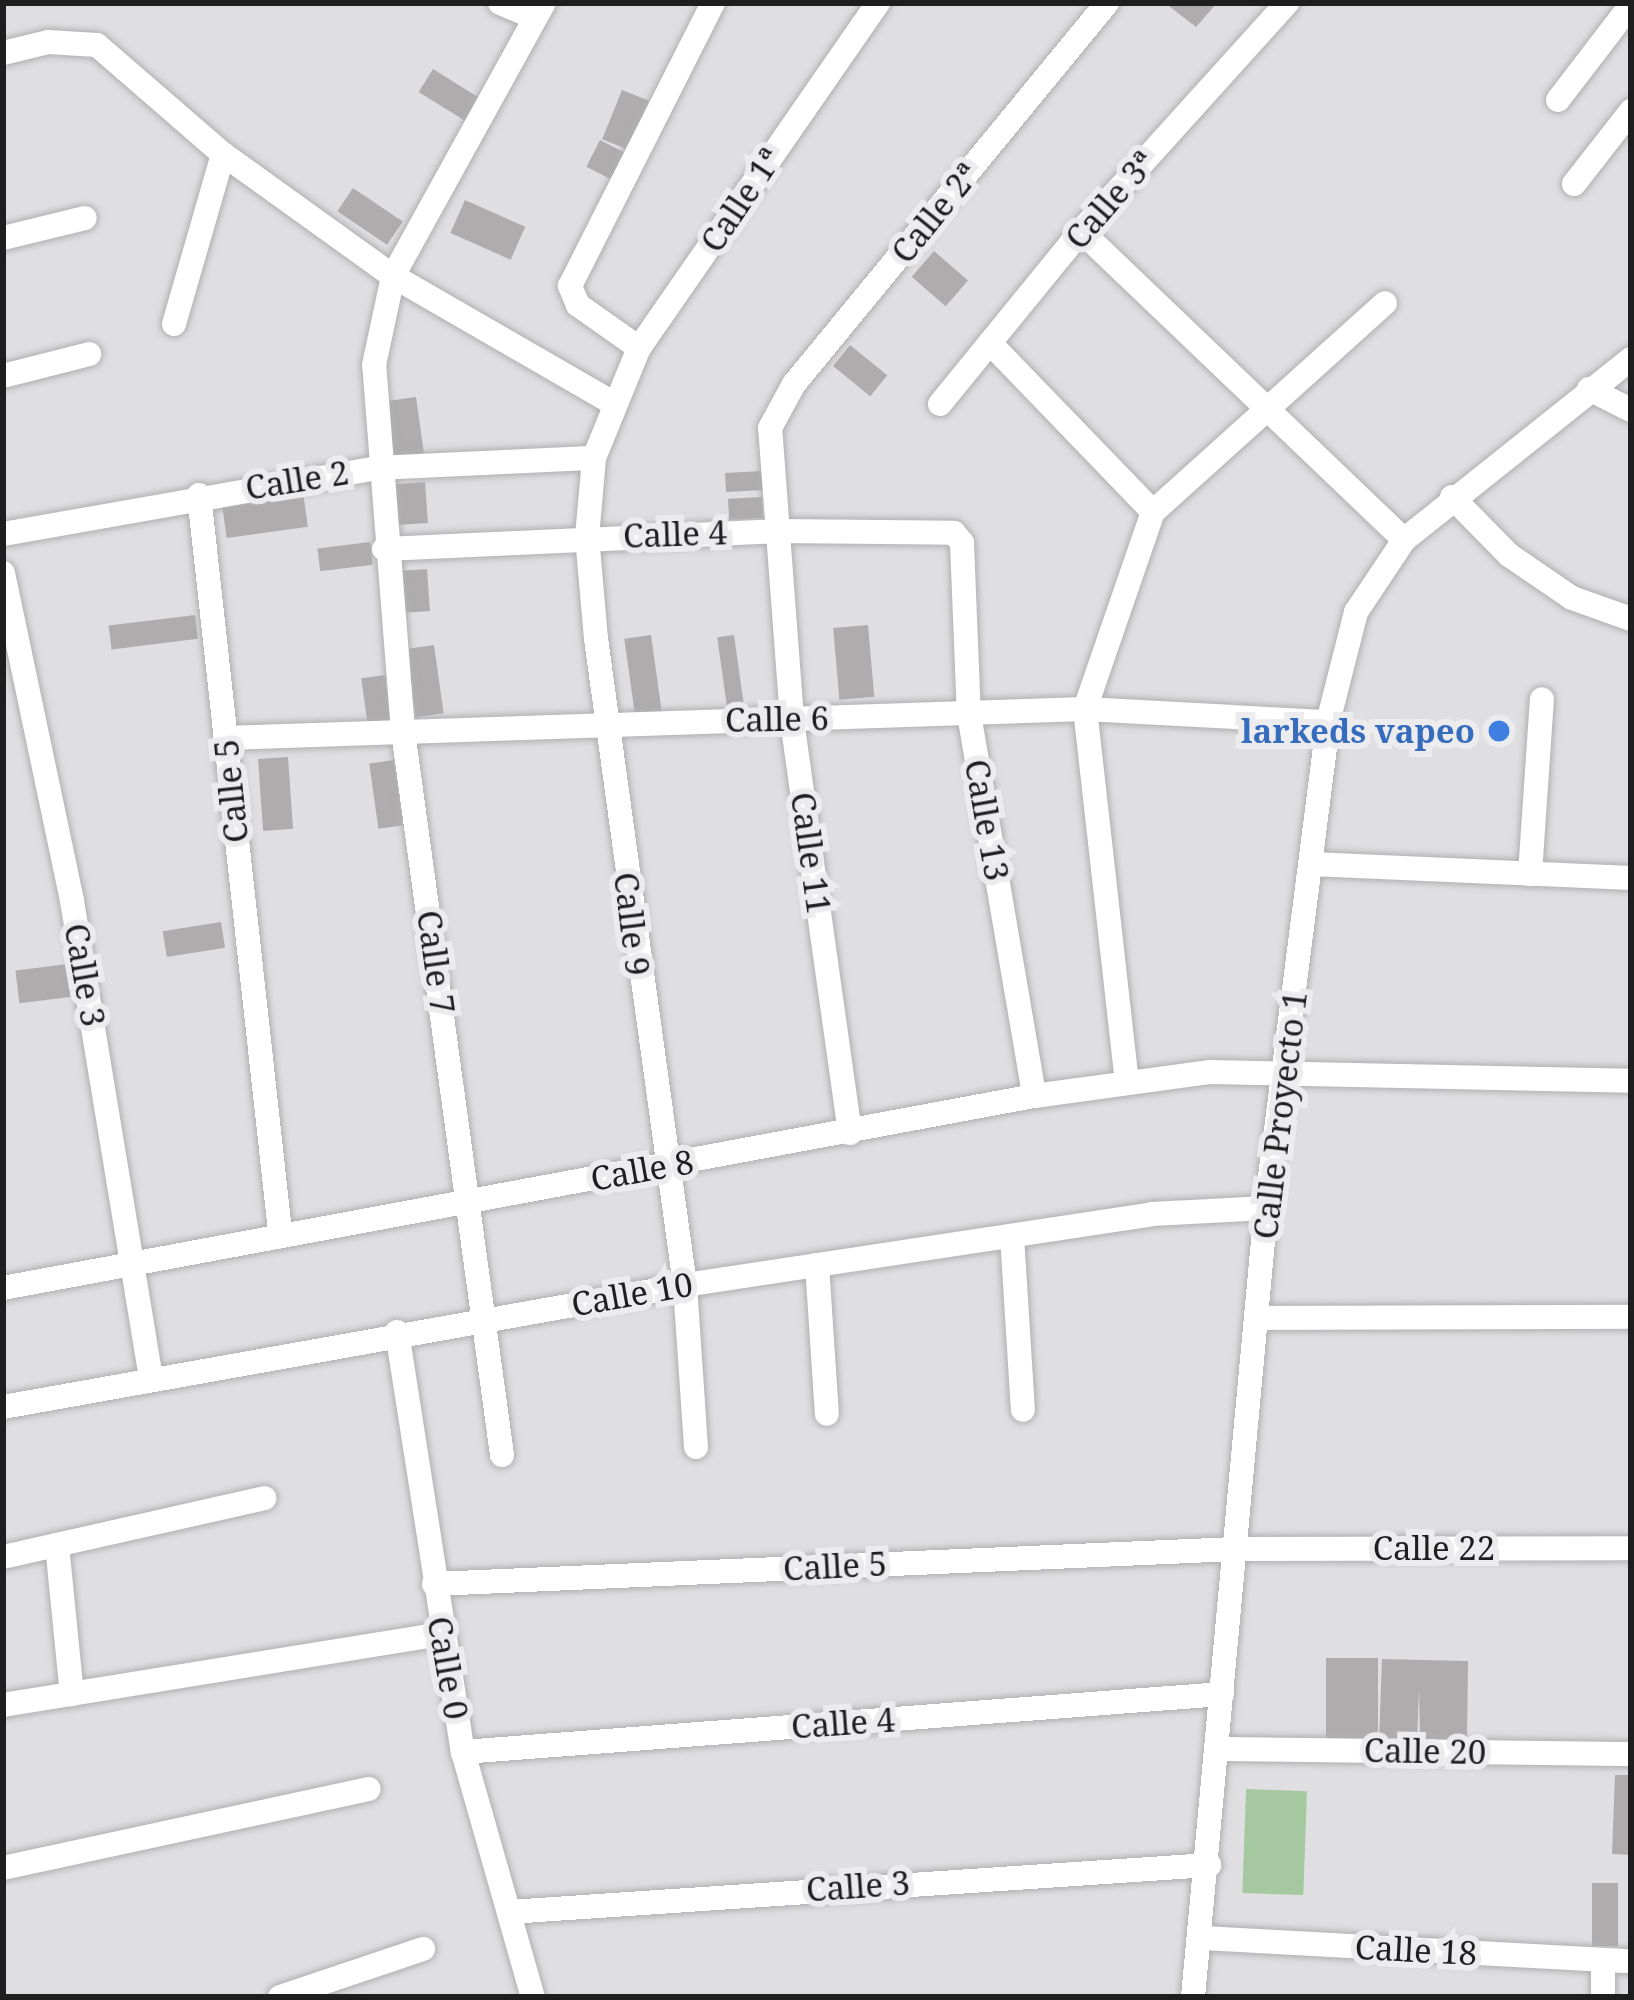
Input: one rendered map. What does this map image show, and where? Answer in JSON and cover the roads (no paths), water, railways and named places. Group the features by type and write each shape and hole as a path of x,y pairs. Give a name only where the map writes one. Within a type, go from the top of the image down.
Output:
{"street":[{"path":"500,3 539,11"},
{"path":"640,347 578,305 569,286 713,3"},
{"name":"Calle 1ª","path":"613,404 640,347 878,3"},
{"name":"Calle 2ª","path":"770,428 794,384 1107,3"},
{"name":"Calle 3ª","path":"940,404 1081,232 1287,3"},
{"path":"1558,100 1631,5"},
{"name":"Calle 7","path":"502,1456 488,1319 403,731 384,549 374,365 393,276 539,11"},
{"path":"3,53 48,42 97,45 223,154 393,276 613,404"},
{"path":"1574,184 1631,111"},
{"path":"174,323 223,154"},
{"path":"3,238 85,218"},
{"path":"1081,232 1404,540"},
{"path":"1127,1084 1085,709 1153,512 1268,414 1385,303"},
{"path":"990,343 1153,512"},
{"path":"3,376 88,355"},
{"name":"Calle Proyecto 1","path":"1193,1997 1209,1865 1266,1208 1328,722 1356,612 1404,540 1452,497 1631,359"},
{"path":"1588,389 1631,410"},
{"name":"Calle 9","path":"613,404 594,458 587,537 606,723 664,1165 685,1285 696,1447"},
{"name":"Calle 11","path":"770,428 792,719 850,1133"},
{"name":"Calle 2","path":"3,534 199,495 378,468 594,458"},
{"name":"Calle 5","path":"199,495 280,1231"},
{"path":"1452,497 1509,555 1572,598 1631,619"},
{"name":"Calle 4","path":"384,549 587,537 943,529 962,543"},
{"name":"Calle 13","path":"962,543 969,714 1034,1096"},
{"name":"Calle 3","path":"3,573 72,901 151,1379"},
{"path":"1530,874 1542,699"},
{"name":"Calle 6","path":"226,738 1085,709 1328,722"},
{"path":"1312,864 1631,878"},
{"name":"Calle 8","path":"3,1288 280,1231 471,1202 1034,1096 1210,1072 1284,1080 1631,1081"},
{"name":"Calle 10","path":"3,1407 397,1332 685,1285 1191,1210 1266,1208"},
{"path":"1012,1236 1023,1411"},
{"path":"818,1265 827,1414"},
{"path":"1256,1318 1631,1317"},
{"name":"Calle 0","path":"397,1332 440,1634 463,1752 533,1997"},
{"path":"3,1557 264,1498"},
{"path":"57,1545 72,1694"},
{"name":"Calle 22","path":"1237,1549 1631,1548"},
{"name":"Calle 5","path":"434,1584 1237,1549"},
{"path":"3,1705 440,1634"},
{"name":"Calle 4","path":"463,1752 1222,1694"},
{"name":"Calle 20","path":"1218,1749 1631,1754"},
{"path":"3,1868 369,1789"},
{"name":"Calle 3","path":"508,1912 1209,1865"},
{"name":"Calle 18","path":"1202,1938 1631,1961"},
{"path":"280,1997 423,1949"},
{"path":"1603,1997 1604,1960"}],"place":[{"name":"larkeds vapeo","path":"1499,731"}]}
